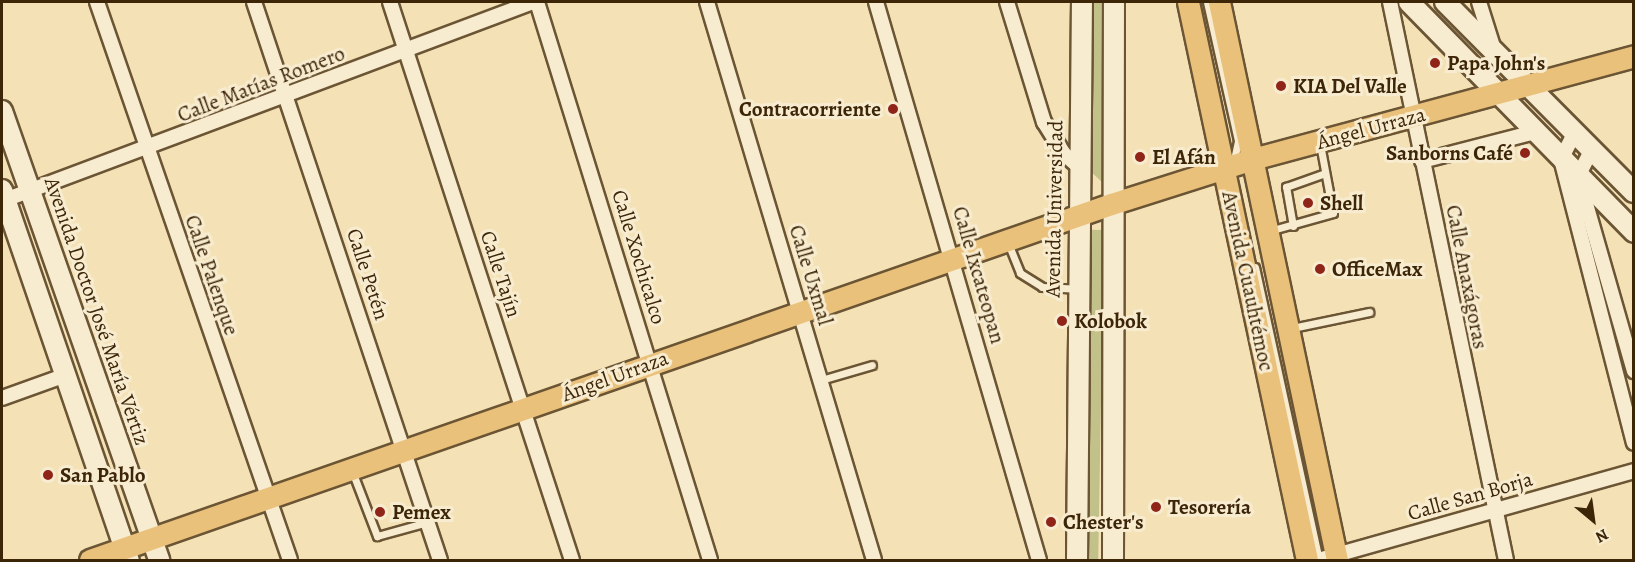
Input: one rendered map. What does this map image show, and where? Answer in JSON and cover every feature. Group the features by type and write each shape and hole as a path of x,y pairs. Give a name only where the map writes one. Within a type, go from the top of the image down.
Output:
{"main road":[{"name":"Avenida Universidad","path":"1077,561 1078,166 1082,2"},
{"path":"1113,561 1111,204 1114,2"},
{"name":"Avenida Cuauhtémoc","path":"1188,2 1237,164 1267,231 1326,559"},
{"name":"Avenida Cuauhtémoc","path":"1219,2 1237,164 1307,561"},
{"path":"1409,2 1634,232"},
{"path":"1444,2 1634,192"},
{"name":"Ángel Urraza","path":"126,555 152,539 404,449 1111,204 1237,164 1499,95 1634,56"},
{"name":"Avenida Doctor José María Vértiz","path":"2,111 159,561"},
{"path":"3,197 126,555 90,561"}],"street":[{"name":"Calle Palenque","path":"97,2 146,151 290,561"},
{"name":"Calle Petén","path":"254,2 440,561"},
{"name":"Calle Tajín","path":"390,2 572,561"},
{"name":"Calle Matías Romero","path":"3,197 30,192 146,151 535,2"},
{"name":"Calle Xochicalco","path":"535,2 650,362 710,561"},
{"name":"Calle Uxmal","path":"707,2 874,561"},
{"name":"Calle Ixcateopan","path":"876,2 954,259 1039,561"},
{"path":"1007,2 1044,122 1063,153 1078,166"},
{"name":"Calle Anaxágoras","path":"1390,2 1492,511 1506,561"},
{"path":"1479,2 1494,52"},
{"path":"1422,161 1535,132"},
{"path":"1575,132 1561,159 1634,443"},
{"path":"1592,149 1578,176 1634,371"},
{"path":"2,398 66,375"},
{"name":"Calle San Borja","path":"1326,559 1634,471"}],"lane":[{"path":"1193,2 1223,145 1237,164"},
{"path":"1207,2 1238,141 1237,164 1326,559"},
{"path":"1267,231 1293,226 1333,213 1319,142"},
{"path":"1293,226 1286,187 1325,173"},
{"path":"1007,240 1020,273 1042,287 1077,289"},
{"path":"1286,330 1369,312"},
{"path":"821,380 872,365"},
{"path":"351,468 377,536 428,522"}],"shaded area":[{"path":"1093,2 1104,2 1103,183 1090,171"},
{"path":"1090,230 1104,230 1098,560 1084,560"}],"place":[{"name":"Papa John's","path":"1435,63"},
{"name":"KIA Del Valle","path":"1281,86"},
{"name":"Contracorriente","path":"893,109"},
{"name":"Sanborns Café","path":"1525,153"},
{"name":"El Afán","path":"1140,157"},
{"name":"Shell","path":"1308,203"},
{"name":"OfficeMax","path":"1320,269"},
{"name":"Kolobok","path":"1062,321"},
{"name":"San Pablo","path":"48,475"},
{"name":"Tesorería","path":"1156,507"},
{"name":"Pemex","path":"380,512"},
{"name":"Chester's","path":"1051,522"}]}
